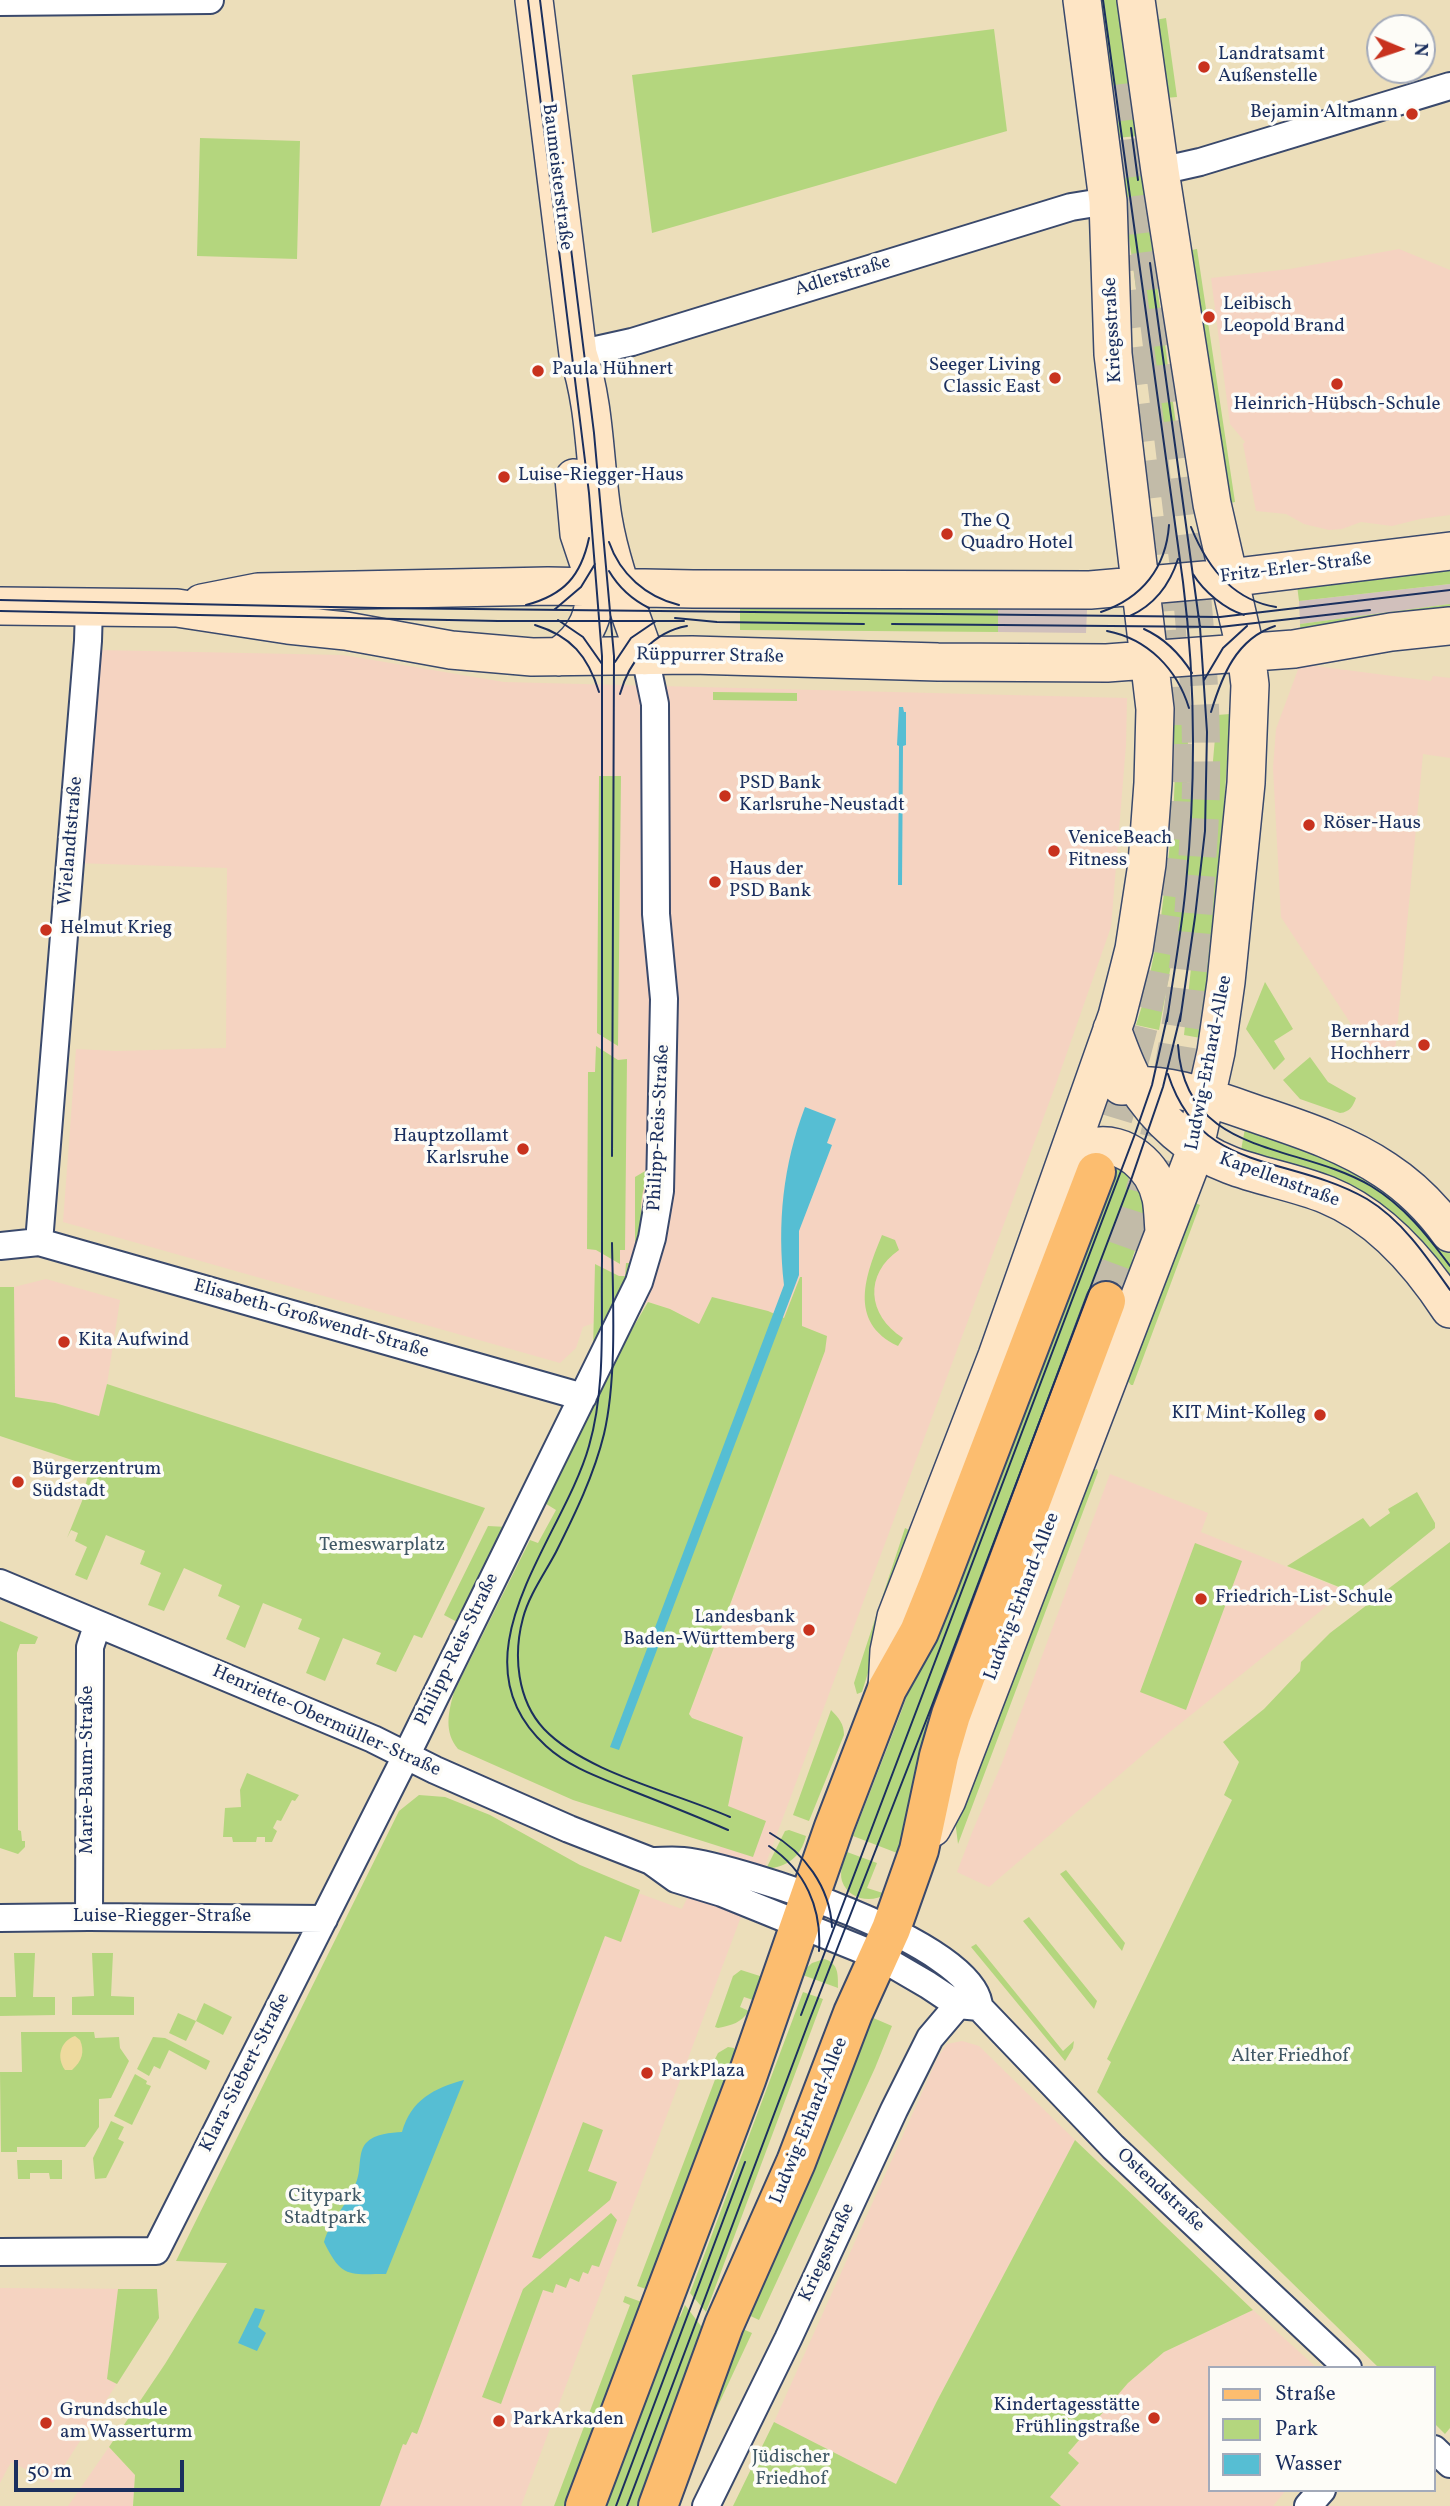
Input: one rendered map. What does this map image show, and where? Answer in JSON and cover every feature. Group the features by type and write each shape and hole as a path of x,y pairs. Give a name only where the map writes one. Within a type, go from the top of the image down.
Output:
{"main road":[{"name":"Baumeisterstraße","path":"534,0 578,354 587,381 591,524 610,557 608,587 644,653"},
{"name":"Kriegsstraße","path":"1082,0 1108,201 1113,354 1150,660"},
{"path":"1136,0 1212,504 1246,652 1294,649 1391,632 1450,626"},
{"path":"548,586 562,574 591,524"},
{"name":"Fritz-Erler-Straße","path":"1141,585 1227,578 1450,551"},
{"name":"Rüppurrer Straße","path":"177,608 258,592 548,586 1090,590 1141,585"},
{"path":"558,657 583,637 608,587"},
{"name":"Rüppurrer Straße","path":"0,606 177,608 346,631 480,654 558,657 644,653 938,662 1107,663 1246,652"},
{"name":"Ludwig-Erhard-Allee","path":"658,2506 724,2325 796,2162 853,2013 885,1943 919,1850 947,1800 1046,1535 1083,1448 1192,1160 1225,993 1240,848 1250,703 1246,652"},
{"path":"1081,1166 1090,1095 1124,993 1134,949 1147,863 1155,744 1150,660"},
{"name":"Kapellenstraße","path":"1112,1029 1136,1084 1156,1111 1194,1146 1228,1165 1328,1195 1347,1205 1389,1236 1409,1255 1433,1283 1450,1309"},
{"path":"1090,1095 1120,1086 1152,1085 1206,1097 1295,1127 1370,1160 1413,1190 1450,1233"},
{"path":"585,2506 746,2080 834,1827 887,1689 929,1609 1081,1166 1092,1147 1104,1146 1128,1152 1138,1159 1153,1178 1161,1196 1164,1233"},
{"path":"919,1850 939,1756 951,1715 1106,1301"}],"street":[{"path":"0,2 210,0"},
{"path":"1160,171 1213,158 1450,86"},
{"name":"Adlerstraße","path":"578,354 632,342 1071,207 1108,201"},
{"name":"Wielandtstraße","path":"39,1242 89,607"},
{"name":"Philipp-Reis-Straße","path":"405,1756 627,1309 642,1274 654,1228 661,1179 664,984 656,914 655,704 644,653"},
{"path":"0,1246 39,1242"},
{"name":"Elisabeth-Großwendt-Straße","path":"39,1242 583,1397"},
{"name":"Henriette-Obermüller-Straße","path":"0,1583 97,1626 373,1739 569,1829 651,1861 685,1861 758,1878 805,1912"},
{"name":"Marie-Baum-Straße","path":"89,1917 90,1647 97,1626"},
{"name":"Klara-Siebert-Straße","path":"0,2252 156,2251 405,1756"},
{"name":"Ostendstraße","path":"805,1912 885,1943 928,1985 969,2006 1113,2147 1346,2366"},
{"name":"Luise-Riegger-Straße","path":"0,1918 324,1919"},
{"name":"Kriegsstraße","path":"706,2506 930,2038 969,2006"},
{"path":"1436,2451 1450,2464"},
{"path":"1308,2506 1320,2492"}],"shaded area":[{"name":"Heinrich-Hübsch-Schule","path":"1399,249 1450,270 1450,515 1392,526 1361,522 1342,529 1329,530 1304,524 1286,514 1256,511 1243,444 1245,442 1230,424 1211,278 1290,269"},
{"path":"1450,584 1450,604 1300,624 1299,601"},
{"path":"998,609 1087,610 1086,633 998,632"},
{"path":"97,650 343,655 504,682 1127,698 1126,745 1111,927 1056,1084 762,1874 717,1862 742,1737 689,1714 763,1520 827,1336 712,1297 699,1324 670,1309 648,1302 583,1327 576,1348 560,1363 63,1222 76,1049 116,1051 226,1048 227,868 76,863"},
{"path":"1300,664 1431,681 1433,676 1450,678 1450,758 1423,754 1395,1052 1368,1050 1281,917 1273,768 1276,729"},
{"name":"Kita Aufwind","path":"46,1279 120,1300 107,1384 99,1416 55,1403 15,1397 14,1287"},
{"name":"Friedrich-List-Schule","path":"1110,1474 1208,1513 1201,1532 1339,1588 1338,1597 1166,1735 989,1887 957,1872 1002,1763"},
{"path":"690,1892 742,1914 521,2506 322,2506 521,2022 638,1893 682,1909"},
{"path":"962,2041 979,2046 1075,2140 896,2484 774,2422 938,2057 947,2044"},
{"name":"Grundschule am Wasserturm","path":"0,2288 157,2289 159,2318 53,2483 11,2462 0,2483"},
{"name":"Kindertagesstätte Frühlingstraße","path":"1253,2310 1315,2366 1208,2366 1208,2492 1284,2492 1273,2506 1061,2506 1050,2497 1078,2463 1068,2454 1128,2383 1164,2352"},
{"path":"109,2447 135,2475 133,2506 68,2506"}],"green space":[{"path":"1087,0 1129,0 1138,136 1116,138"},
{"path":"1166,18 1177,97 1165,98 1155,20"},
{"path":"994,29 1007,131 652,233 632,75"},
{"path":"200,138 300,141 297,259 197,256"},
{"path":"1139,154 1176,424 1155,427 1118,157"},
{"path":"1197,249 1235,502 1230,503 1192,250"},
{"path":"1450,568 1450,584 1299,601 1297,585"},
{"path":"1450,604 1450,619 1301,638 1300,624"},
{"path":"740,606 998,609 998,632 740,630"},
{"path":"713,692 797,693 797,701 713,700"},
{"path":"1230,714 1206,1039 1184,1035 1191,968 1171,965 1159,1030 1136,1025 1146,993 1160,925 1173,820 1175,773 1168,744 1166,718 1185,717 1188,741 1187,794 1210,795 1217,715"},
{"path":"599,776 621,776 618,1046 597,1033"},
{"path":"1265,982 1293,1029 1274,1041 1285,1059 1274,1070 1246,1029"},
{"path":"596,1046 618,1060 627,1059 625,1250 620,1250 620,1264 596,1250 587,1249 588,1072 595,1072"},
{"path":"1310,1057 1328,1082 1356,1098 1349,1110 1340,1113 1300,1099 1283,1080"},
{"path":"1246,1123 1366,1171 1450,1251 1450,1298 1424,1261 1239,1161"},
{"path":"1102,1156 1142,1182 1146,1222 1133,1256 1129,1276 929,1763 889,1876 897,1853 853,1836 900,1715"},
{"path":"652,1167 642,1197 641,1213 644,1225 639,1250 635,1248 635,1177"},
{"path":"1193,1202 1200,1205 1131,1385 1127,1380"},
{"path":"882,1235 895,1240 899,1250 880,1271 874,1294 882,1318 903,1338 898,1346 882,1336 866,1311 867,1281"},
{"path":"626,1263 633,1263 593,1352 595,1264 619,1276 625,1276"},
{"path":"800,1277 802,1326 827,1336 825,1351 689,1714 692,1718 743,1737 728,1806 766,1821 753,1857 573,1800 458,1749 448,1722 454,1692 530,1540 538,1543 556,1510 543,1502 620,1350 648,1302 670,1309 699,1324 712,1297 768,1311 784,1318"},
{"name":"Temeswarplatz","path":"0,1287 14,1287 15,1397 55,1403 99,1416 107,1384 485,1508 422,1638 414,1635 396,1672 376,1664 381,1653 343,1638 325,1681 306,1673 320,1638 298,1629 302,1619 263,1603 245,1648 226,1639 240,1606 218,1596 222,1585 184,1568 164,1611 148,1605 161,1573 140,1564 145,1551 106,1535 87,1580 75,1575 87,1547 75,1541 78,1533 71,1530 67,1538 82,1501 90,1466 0,1436"},
{"path":"1097,1469 958,1844 955,1820 1092,1470"},
{"path":"1417,1492 1435,1523 1435,1528 1347,1599 1338,1597 1339,1587 1287,1566 1363,1518 1370,1527 1390,1513 1388,1509"},
{"path":"488,1526 507,1527 459,1623 444,1615"},
{"path":"905,1528 911,1534 862,1692 857,1694 854,1683"},
{"name":"Alter Friedhof","path":"1450,1542 1450,2428 1445,2434 1436,2425 1436,2366 1377,2366 1097,2092 1111,2062 1107,2059 1232,1800 1224,1795 1239,1762 1223,1742 1264,1709 1300,1671 1301,1662 1330,1633"},
{"name":"Friedrich-List-Schule","path":"1195,1543 1242,1561 1186,1710 1140,1692"},
{"path":"0,1621 38,1637 35,1644 20,1644 17,1653 18,1830 21,1831 22,1841 25,1841 25,1847 18,1854 0,1848"},
{"path":"831,1710 840,1721 844,1735 809,1821 793,1815"},
{"path":"247,1773 299,1795 295,1801 292,1800 281,1821 277,1820 273,1828 277,1831 272,1842 265,1842 265,1837 257,1837 256,1842 233,1842 232,1837 223,1837 225,1808 241,1807 240,1790"},
{"name":"Citypark Stadtpark","path":"419,1795 445,1797 490,1815 580,1865 640,1890 621,1942 605,1936 417,2434 412,2432 406,2445 403,2444 380,2506 133,2506 135,2475 109,2447 165,2364 227,2263 176,2261 399,1811"},
{"path":"785,1831 806,1836 801,1850 787,1863 766,1869"},
{"path":"847,1852 877,1863 867,1888 886,1894 867,1899 849,1892 841,1877"},
{"path":"1066,1870 1125,1943 1122,1951 1060,1874"},
{"path":"1029,1917 1097,2001 1094,2009 1023,1921"},
{"path":"976,1944 1063,2051 1074,2041 1065,2061 971,1947"},
{"path":"14,1953 35,1953 33,1997 55,1997 55,2015 0,2016 0,1997 16,1997"},
{"path":"92,1953 113,1953 111,1996 134,1997 134,2015 72,2015 72,1997 94,1996"},
{"path":"824,1959 835,1967 838,1988 800,1974 812,1963"},
{"path":"741,1970 763,1977 753,2000 744,1997 740,2007 749,2011 736,2023 715,2027 733,1976"},
{"path":"803,1992 823,1999 706,2312 690,2293"},
{"path":"204,2003 232,2017 223,2035 196,2021"},
{"path":"178,2013 196,2021 186,2041 169,2033"},
{"path":"864,2014 892,2026 759,2320 742,2312"},
{"path":"21,2032 94,2032 95,2038 119,2037 120,2048 129,2061 111,2098 99,2099 99,2127 85,2147 17,2147 17,2152 1,2152 0,2072 22,2072"},
{"path":"153,2037 165,2038 210,2061 206,2070 169,2050 160,2069 154,2066 149,2076 137,2069"},
{"path":"728,2047 734,2048 735,2052 705,2131 655,2292 637,2286 719,2069 712,2065 718,2053"},
{"path":"135,2074 151,2086 132,2125 114,2116"},
{"path":"111,2121 124,2127 118,2139 124,2142 106,2178 95,2179 93,2158"},
{"path":"583,2122 603,2130 588,2171 617,2182 610,2200 540,2259 532,2257"},
{"name":"Jüdischer Friedhof","path":"1075,2140 1253,2310 1164,2352 1128,2383 1068,2453 1079,2463 1050,2497 1061,2506 733,2506 774,2422 896,2484"},
{"path":"17,2160 62,2160 62,2179 50,2179 49,2173 30,2173 30,2179 18,2179"},
{"path":"611,2213 617,2220 599,2267 592,2265 588,2274 583,2272 579,2282 570,2278 566,2288 556,2284 553,2293 543,2290 501,2404 482,2397 523,2289"},
{"path":"118,2289 157,2289 159,2318 117,2384 107,2379"},
{"path":"625,2296 650,2305 573,2506 554,2506 630,2305 623,2302"},
{"path":"685,2305 701,2326 712,2330 646,2506 596,2506 669,2313 680,2317"},
{"path":"738,2327 752,2333 679,2489"}],"sand":[{"path":"75,2036 82,2044 82,2056 72,2070 65,2070 61,2050 70,2038"}],"water":[{"path":"899,707 903,707 906,712 906,745 903,746 902,885 898,885"},
{"path":"805,1107 836,1119 827,1143 832,1145 799,1231 799,1275 619,1750 610,1747 784,1285 781,1239 784,1194 791,1151"},
{"path":"464,2080 386,2274 348,2272 336,2263 324,2242 357,2180 363,2147 378,2135 402,2132 411,2112 425,2097"},
{"path":"255,2308 265,2310 258,2327 266,2333 257,2351 238,2343"}],"tunnel":[{"path":"1106,1301 1143,1198 1179,1038 1192,930 1201,784 1199,690 1191,584 1130,83"},
{"path":"1096,1172 1134,1046 1153,961 1167,875 1173,802 1172,714 1164,598 1151,470 1123,256"}],"tram line":[{"path":"528,0 589,493 602,656 602,1331 598,1401 589,1446 576,1482 521,1597 510,1636 508,1675 519,1711 555,1754 597,1777 728,1830"},
{"path":"540,0 594,433 614,656 612,1156"},
{"path":"1103,0 1183,582 1190,658 1193,771 1189,846 1167,1021"},
{"path":"1131,128 1138,180"},
{"path":"1150,263 1200,627 1207,732 1205,831 1180,1021"},
{"path":"1101,612 1128,599 1149,579 1163,555 1169,525"},
{"path":"1191,527 1197,542 1223,579 1246,597 1276,607"},
{"path":"526,605 551,596 569,582 581,563 589,538"},
{"path":"609,542 627,574 645,590 679,605"},
{"path":"1130,616 1160,593 1178,559"},
{"path":"554,610 581,587 595,564"},
{"path":"609,571 626,592 649,608"},
{"path":"1193,574 1216,599 1244,615"},
{"path":"0,600 378,608 1220,617 1450,590"},
{"path":"892,624 1220,627 1370,610"},
{"path":"0,611 498,621 684,621"},
{"path":"675,618 717,622 864,624"},
{"path":"558,620 583,637 602,664"},
{"path":"615,662 631,638 656,621"},
{"path":"535,625 559,635 576,649 595,679 599,692"},
{"path":"620,694 629,671 644,650 663,635 687,626"},
{"path":"1204,680 1223,648 1247,626"},
{"path":"1211,712 1232,660 1250,640 1275,626"},
{"path":"1144,629 1171,647 1192,673"},
{"path":"1107,631 1135,641 1159,658 1177,681 1189,708"},
{"path":"801,2015 1135,1134 1152,1085 1168,1013"},
{"path":"627,2506 809,2021 1130,1183 1163,1087 1181,1013"},
{"path":"1178,1045 1185,1082 1201,1109 1223,1128 1249,1141 1342,1172 1371,1186 1424,1232 1450,1266"},
{"path":"1168,1074 1183,1107 1202,1130 1224,1146 1250,1157 1337,1185 1367,1199 1403,1228 1450,1290"},
{"path":"612,1243 613,1364 604,1434 577,1509 526,1609 518,1647 523,1691 528,1705 544,1729 583,1758 607,1770 730,1817"},
{"path":"770,1833 794,1850 813,1872 826,1898 832,1927"},
{"path":"769,1846 792,1866 809,1891 818,1920 819,1951"},
{"path":"616,2506 745,2162"}],"place":[{"name":"Landratsamt Außenstelle","path":"1204,67"},
{"name":"Bejamin Altmann","path":"1412,114"},
{"name":"Leibisch Leopold Brand","path":"1209,317"},
{"name":"Paula Hühnert","path":"538,371"},
{"name":"Seeger Living Classic East","path":"1055,378"},
{"name":"Heinrich-Hübsch-Schule","path":"1337,384"},
{"name":"Luise-Riegger-Haus","path":"504,477"},
{"name":"The Q Quadro Hotel","path":"947,534"},
{"name":"PSD Bank Karlsruhe-Neustadt","path":"725,796"},
{"name":"Röser-Haus","path":"1309,825"},
{"name":"VeniceBeach Fitness","path":"1054,851"},
{"name":"Haus der PSD Bank","path":"715,882"},
{"name":"Helmut Krieg","path":"46,930"},
{"name":"Bernhard Hochherr","path":"1424,1045"},
{"name":"Hauptzollamt Karlsruhe","path":"523,1149"},
{"name":"Kita Aufwind","path":"64,1342"},
{"name":"KIT Mint-Kolleg","path":"1320,1415"},
{"name":"Bürgerzentrum Südstadt","path":"18,1482"},
{"name":"Friedrich-List-Schule","path":"1201,1599"},
{"name":"Landesbank Baden-Württemberg","path":"809,1630"},
{"name":"ParkPlaza","path":"647,2073"},
{"name":"Kindertagesstätte Frühlingstraße","path":"1154,2418"},
{"name":"ParkArkaden","path":"499,2421"},
{"name":"Grundschule am Wasserturm","path":"46,2423"}]}
